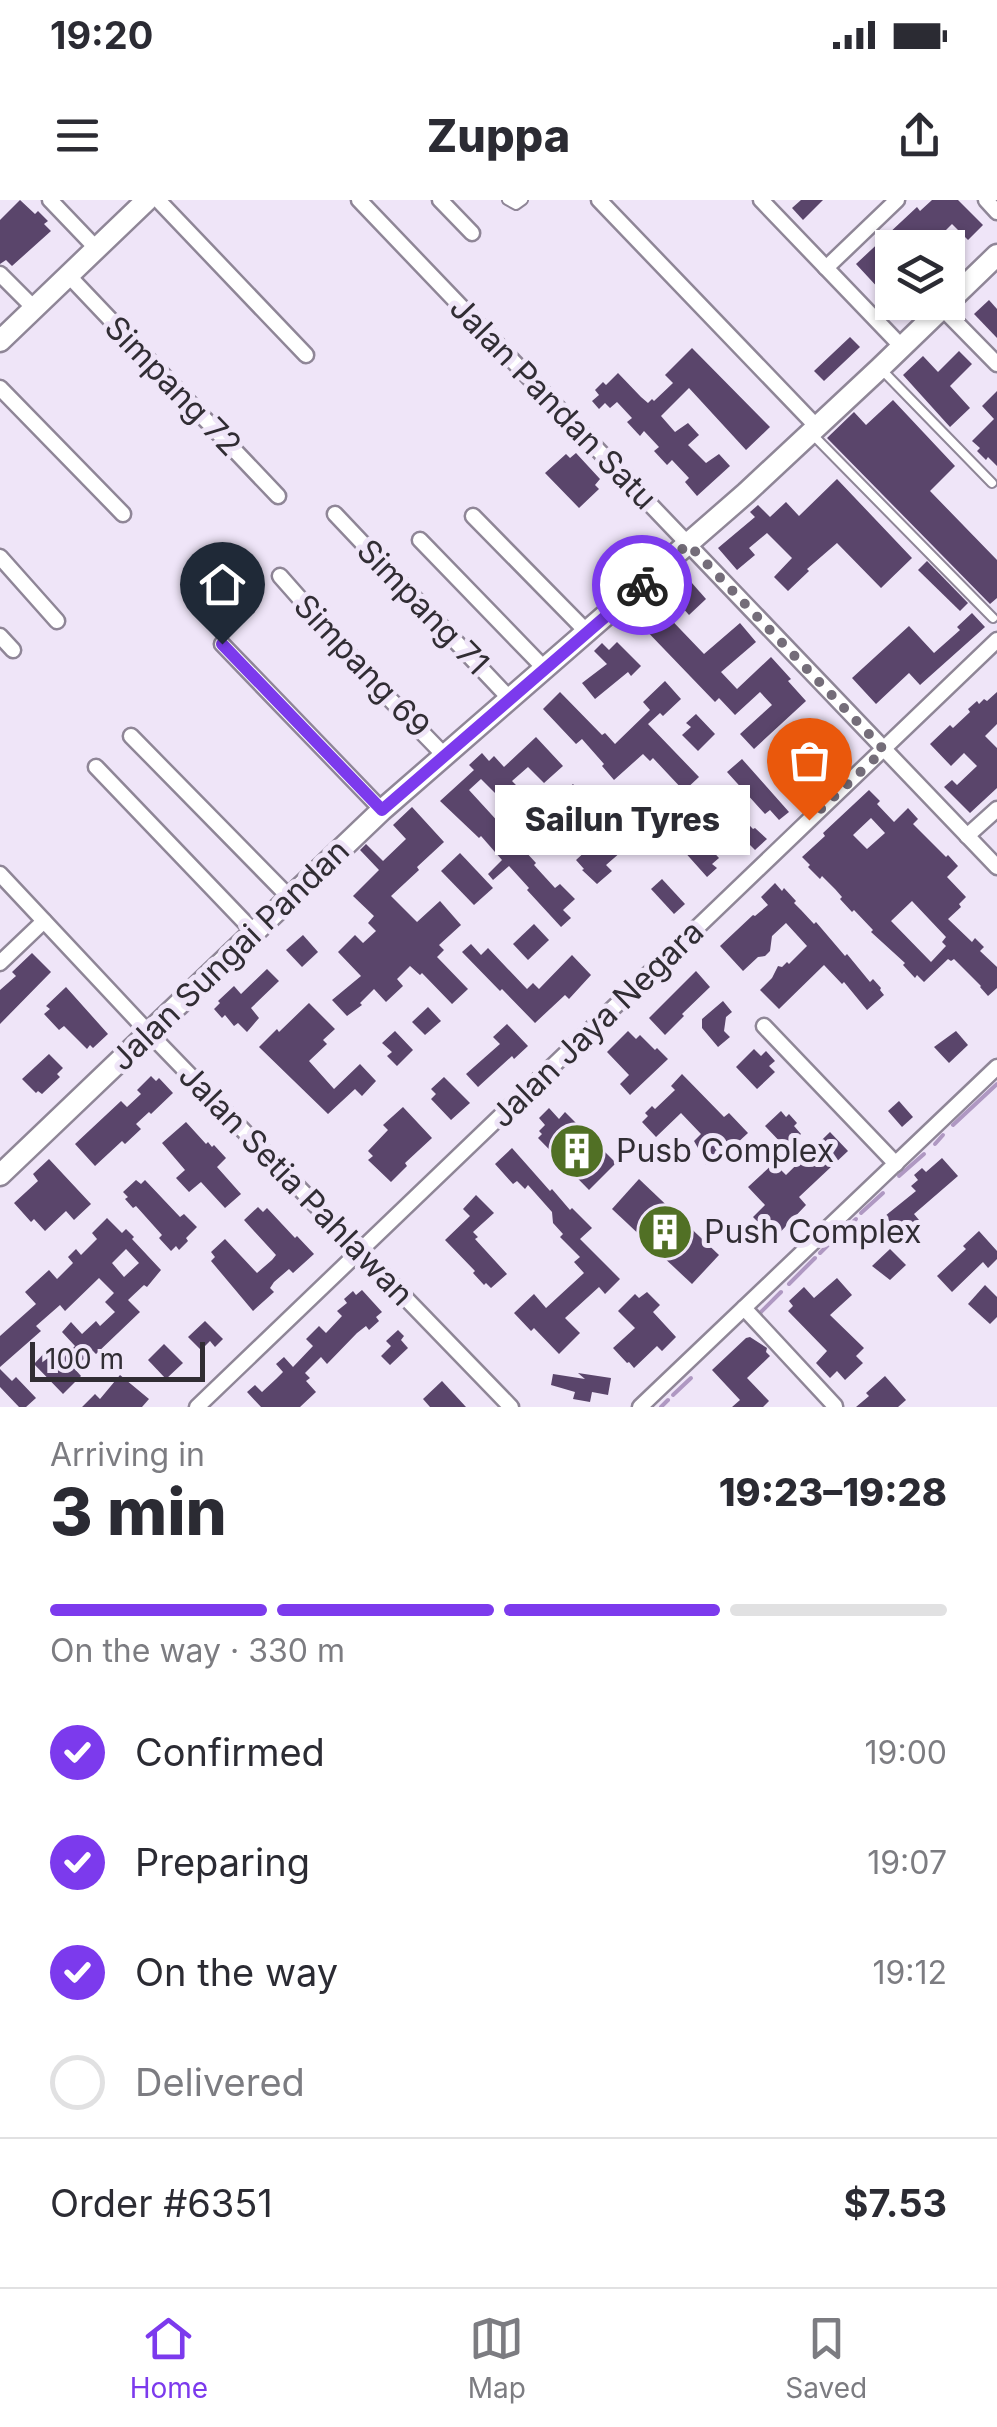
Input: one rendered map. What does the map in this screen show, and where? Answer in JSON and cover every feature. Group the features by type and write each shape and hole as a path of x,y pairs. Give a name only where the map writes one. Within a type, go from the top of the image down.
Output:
{"street":[{"path":"50,200 96,248"},
{"path":"0,341 146,200"},
{"path":"158,200 306,355"},
{"name":"Jalan Pandan Satu","path":"359,200 997,867"},
{"path":"440,200 472,234"},
{"path":"599,200 814,430"},
{"path":"761,200 902,347"},
{"path":"826,268 897,200"},
{"path":"986,200 997,212"},
{"name":"Jalan Sungai Pandan","path":"965,285 997,254"},
{"path":"0,274 34,308"},
{"name":"Simpang 72","path":"68,275 278,496"},
{"name":"Jalan Sungai Pandan","path":"0,1175 382,810 688,544 930,320"},
{"path":"954,320 997,364"},
{"path":"0,388 123,514"},
{"name":"Simpang 71","path":"335,514 510,699"},
{"path":"473,516 587,632"},
{"path":"420,540 545,669"},
{"path":"0,558 57,621"},
{"name":"Simpang 69","path":"280,576 445,756"},
{"path":"0,636 13,650"},
{"name":"Jalan Jaya Negara","path":"197,1407 997,640"},
{"path":"222,644 382,810"},
{"path":"131,736 290,898"},
{"path":"96,766 254,932"},
{"path":"967,836 997,808"},
{"name":"Jalan Setia Pahlawan","path":"0,874 510,1407"},
{"path":"0,963 44,920"},
{"path":"764,1026 896,1164"},
{"path":"640,1407 997,1067"},
{"path":"744,1308 835,1406"}],"lane":[{"path":"507,200 516,205 523,200"},
{"path":"880,368 992,483"},
{"path":"814,430 994,618"}],"building":[{"path":"20,200 48,221 44,224 51,231 12,266 6,260 0,264 0,220"},
{"path":"801,200 823,200 803,220 792,208"},
{"path":"932,200 958,200 983,225 968,240 965,230 952,224 946,230 892,230 917,207 920,211"},
{"path":"875,246 875,285 856,264"},
{"path":"989,300 997,309 997,338 974,314"},
{"path":"850,337 860,347 824,381 814,371"},
{"path":"692,348 770,427 746,450 689,388 661,416 675,432 688,423 699,435 688,445 706,463 719,454 730,466 697,496 685,482 689,478 672,460 667,465 654,451 659,447 644,431 640,436 627,422 632,418 617,402 610,408 605,403 599,409 592,401 599,395 595,390 618,373 648,403 654,401 673,383 665,375"},
{"path":"959,351 972,364 950,386 970,408 950,427 903,375 923,356 938,372"},
{"path":"997,391 997,466 977,451 980,448 972,441 994,419 982,406"},
{"path":"893,400 955,466 930,491 997,560 997,598 990,604 827,438 854,412 866,425"},
{"path":"576,453 600,479 595,485 599,489 579,508 545,473 566,454 570,458"},
{"path":"837,479 912,558 881,588 837,543 788,591 774,577 792,558 767,533 749,548 755,555 737,570 718,548 755,517 750,512 758,505 770,517 786,502 799,516"},
{"path":"927,561 968,603 960,611 918,570"},
{"path":"684,574 706,599 689,615 666,589"},
{"path":"658,606 704,654 740,623 756,642 721,672 737,689 771,657 806,701 754,749 740,734 772,705 760,692 735,715 719,698 715,702 639,623"},
{"path":"972,613 985,627 920,685 909,673 876,704 852,678 909,626 934,653 960,630 957,627"},
{"path":"617,642 641,666 595,699 582,683 607,664 594,651 602,643 609,650"},
{"path":"665,681 681,699 648,724 699,777 684,791 653,758 650,761 643,754 614,780 582,739 576,744 543,709 560,692 615,744 650,710 643,702"},
{"path":"997,692 997,724 985,736 997,748 997,788 970,813 944,787 952,780 957,785 977,766 964,753 951,766 930,744 950,725 953,728 977,701 987,701"},
{"path":"696,714 715,734 698,751 682,735 691,727 686,723"},
{"path":"810,718 820,729 825,724 833,733 828,737 838,747 825,760 797,731"},
{"path":"536,737 563,766 544,783 528,767 512,781 519,788 504,802 481,779 469,790 555,888 560,884 575,899 563,910 571,918 561,927 509,866 493,880 488,874 502,860 440,801 474,770 469,765 482,753 489,761 494,756 504,767"},
{"path":"784,744 796,756 784,769 771,757"},
{"path":"742,759 789,812 779,820 770,810 765,814 727,772"},
{"path":"573,784 580,792 585,787 592,795 572,814 557,798"},
{"path":"869,790 894,822 908,808 918,819 913,824 958,866 947,877 966,897 948,919 972,942 975,938 984,947 980,951 997,967 997,988 988,996 954,959 948,959 924,982 917,975 915,978 835,889 808,867 802,857 825,836 823,833","holes":["871,818 885,833 867,849 853,835","912,901 946,937 942,942 946,946 931,962 891,921"]},
{"path":"716,791 767,839 755,850 747,842 741,847 711,820 709,814 715,808 707,800"},
{"path":"534,804 561,833 546,847 519,818"},
{"path":"412,807 444,842 391,896 417,922 440,901 461,925 439,945 444,950 437,957 468,989 452,1004 410,966 397,979 403,986 386,1002 374,989 347,1016 332,1000 361,976 338,952 355,935 363,943 376,931 368,923 374,916 353,896 379,870 360,850 366,844 383,861 406,839 393,825"},
{"path":"606,820 629,845 606,865 612,871 597,884 576,860 601,837 595,830"},
{"path":"694,838 719,858 712,864 717,868 707,877 682,849"},
{"path":"460,853 493,888 474,905 441,871"},
{"path":"662,879 685,904 674,914 651,889"},
{"path":"775,883 782,891 784,888 870,982 873,979 881,988 884,995 867,1010 824,965 779,1009 760,990 778,966 789,964 807,946 786,923 772,936 770,951 743,971 720,946 768,905 761,897"},
{"path":"534,924 549,940 528,960 513,944"},
{"path":"303,935 318,952 302,967 286,950"},
{"path":"471,944 481,955 488,948 527,989 533,983 539,989 572,955 591,975 569,999 565,995 535,1023 462,952"},
{"path":"32,953 51,972 0,1024 0,990"},
{"path":"267,969 279,981 251,1008 259,1018 247,1032 238,1023 234,1026 225,1015 222,1018 214,1009 218,1001 234,986 241,994"},
{"path":"696,971 710,987 665,1035 649,1018"},
{"path":"66,987 108,1034 93,1048 90,1045 87,1049 64,1026 59,1030 44,1014 50,1009 46,1006"},
{"path":"723,1001 732,1012 726,1017 724,1031 730,1037 718,1047 702,1028 702,1019"},
{"path":"309,1003 335,1029 323,1040 327,1044 309,1061 334,1089 360,1064 376,1081 362,1096 355,1089 328,1114 259,1047"},
{"path":"428,1007 441,1021 425,1035 412,1022"},
{"path":"507,1024 528,1046 478,1087 466,1074 500,1044 493,1037"},
{"path":"395,1031 413,1050 397,1066 387,1056 392,1052 382,1043"},
{"path":"628,1031 636,1039 640,1035 668,1059 630,1095 620,1084 629,1075 607,1052"},
{"path":"956,1031 968,1045 949,1063 934,1047"},
{"path":"754,1049 761,1056 766,1051 775,1061 769,1066 775,1072 757,1089 736,1067"},
{"path":"49,1054 63,1068 57,1074 60,1077 42,1094 36,1093 22,1079"},
{"path":"682,1074 724,1117 729,1113 748,1133 735,1145 732,1141 706,1165 694,1141 701,1134 681,1113 656,1137 642,1122 652,1106 655,1109 675,1090 671,1086"},
{"path":"151,1076 156,1081 159,1078 173,1093 136,1124 141,1129 125,1144 122,1141 95,1166 75,1144 121,1101 127,1107 141,1094 137,1090"},
{"path":"444,1077 470,1103 451,1120 431,1099 436,1094 431,1089"},
{"path":"899,1101 913,1117 902,1127 888,1111"},
{"path":"403,1107 432,1138 391,1182 368,1160 373,1156 368,1151 388,1130 383,1125"},
{"name":"Pusb Complex","path":"549,1108 559,1119 565,1112 616,1163 589,1190 538,1138 545,1125 539,1118"},
{"path":"781,1111 797,1123 794,1126 801,1134 786,1148 765,1126"},
{"path":"186,1122 226,1158 217,1167 241,1194 225,1208 201,1182 189,1192 176,1178 185,1170 162,1143"},
{"path":"830,1132 848,1151 799,1197 806,1205 769,1244 755,1229 760,1224 753,1217 765,1205 748,1187 774,1163 786,1175"},
{"path":"512,1148 550,1191 592,1228 580,1239 620,1279 605,1294 599,1287 565,1318 580,1333 559,1354 514,1313 534,1294 546,1308 584,1273 574,1262 580,1257 560,1237 563,1234 553,1223 552,1212 528,1185 525,1189 517,1181 513,1184 495,1164"},
{"path":"942,1158 958,1176 914,1214 919,1220 902,1235 885,1216 916,1191 911,1186 918,1180 914,1175 922,1168 926,1172"},
{"path":"49,1159 91,1204 74,1220 66,1211 45,1231 14,1203 38,1181 33,1174"},
{"name":"Push Complex","path":"639,1179 719,1255 692,1284 612,1209"},
{"path":"136,1180 141,1184 145,1180 180,1217 184,1214 197,1227 179,1250 176,1246 171,1251 159,1238 162,1235 125,1199 128,1197 123,1192"},
{"path":"476,1195 494,1213 473,1232 478,1237 475,1239 507,1274 491,1288 445,1240 470,1216 463,1209"},
{"path":"258,1207 263,1212 267,1208 314,1254 293,1273 289,1269 274,1282 270,1288 274,1292 253,1311 211,1261 215,1257 211,1252 225,1239 257,1273 272,1260 276,1255 244,1220"},
{"path":"107,1218 122,1233 126,1229 161,1270 147,1287 144,1285 128,1300 140,1312 96,1354 93,1351 74,1368 81,1376 63,1394 34,1364 48,1349 60,1361 75,1346 62,1332 71,1322 82,1334 96,1321 100,1326 115,1312 105,1302 114,1293 99,1278 65,1311 60,1305 36,1326 41,1331 0,1367 0,1336 36,1304 25,1292 49,1270 57,1279 73,1263 68,1257 76,1249 81,1255 97,1239 92,1233","holes":["126,1249 139,1263 124,1277 112,1263"]},
{"path":"979,1231 997,1251 997,1259 988,1268 983,1262 952,1292 937,1276"},
{"path":"890,1249 906,1265 890,1280 872,1266"},
{"path":"837,1278 852,1295 830,1315 864,1348 856,1356 863,1363 845,1380 837,1371 830,1378 816,1363 827,1351 788,1311 793,1306 789,1301 804,1287 814,1298"},
{"path":"985,1285 997,1297 997,1317 990,1324 968,1304"},
{"path":"362,1290 382,1312 376,1317 379,1321 369,1330 366,1326 357,1333 327,1364 321,1357 305,1373 310,1378 306,1381 316,1392 300,1407 261,1407 247,1392 255,1385 262,1392 276,1379 283,1372 276,1364 284,1357 293,1367 313,1346 306,1339 319,1326 326,1333 342,1316 337,1311 347,1303 344,1299 353,1291 356,1295"},
{"path":"647,1292 660,1305 653,1312 676,1337 662,1351 657,1346 634,1368 613,1348 635,1328 618,1311 635,1294 639,1298"},
{"path":"205,1321 223,1339 215,1347 210,1341 201,1350 188,1337"},
{"path":"398,1330 408,1348 390,1365 381,1356 391,1346 386,1341"},
{"path":"750,1337 767,1348 770,1356 747,1378 769,1401 763,1407 732,1407 740,1400 712,1370"},
{"path":"164,1344 183,1363 166,1379 148,1360"},
{"path":"0,1369 12,1381 16,1377 36,1398 26,1407 19,1407 0,1387"},
{"path":"578,1373 611,1378 608,1395 592,1392 590,1402 573,1399 575,1392 551,1385 553,1374 585,1379"},
{"path":"120,1375 149,1399 142,1407 82,1407 95,1394 100,1399"},
{"path":"885,1376 906,1400 898,1407 856,1407 869,1396 866,1393"},
{"path":"442,1381 466,1407 430,1407 423,1399"}],"waterway":[{"path":"953,1125 997,1084"},
{"path":"935,1144 943,1135"},
{"path":"899,1176 924,1154"},
{"path":"861,1213 883,1193"},
{"path":"835,1239 856,1219"},
{"path":"820,1253 828,1245"},
{"path":"789,1284 815,1258"},
{"path":"760,1313 781,1292"},
{"path":"673,1395 691,1378"},
{"path":"661,1407 668,1400"}],"way so far":[{"path":"642,585 688,544 884,750 809,820"}],"place":[{"name":"Sailun Tyres","path":"809,820"},
{"name":"Pusb Complex","path":"577,1151"},
{"name":"Push Complex","path":"665,1232"}],"route":[{"path":"222,644 382,810 642,585"}]}
